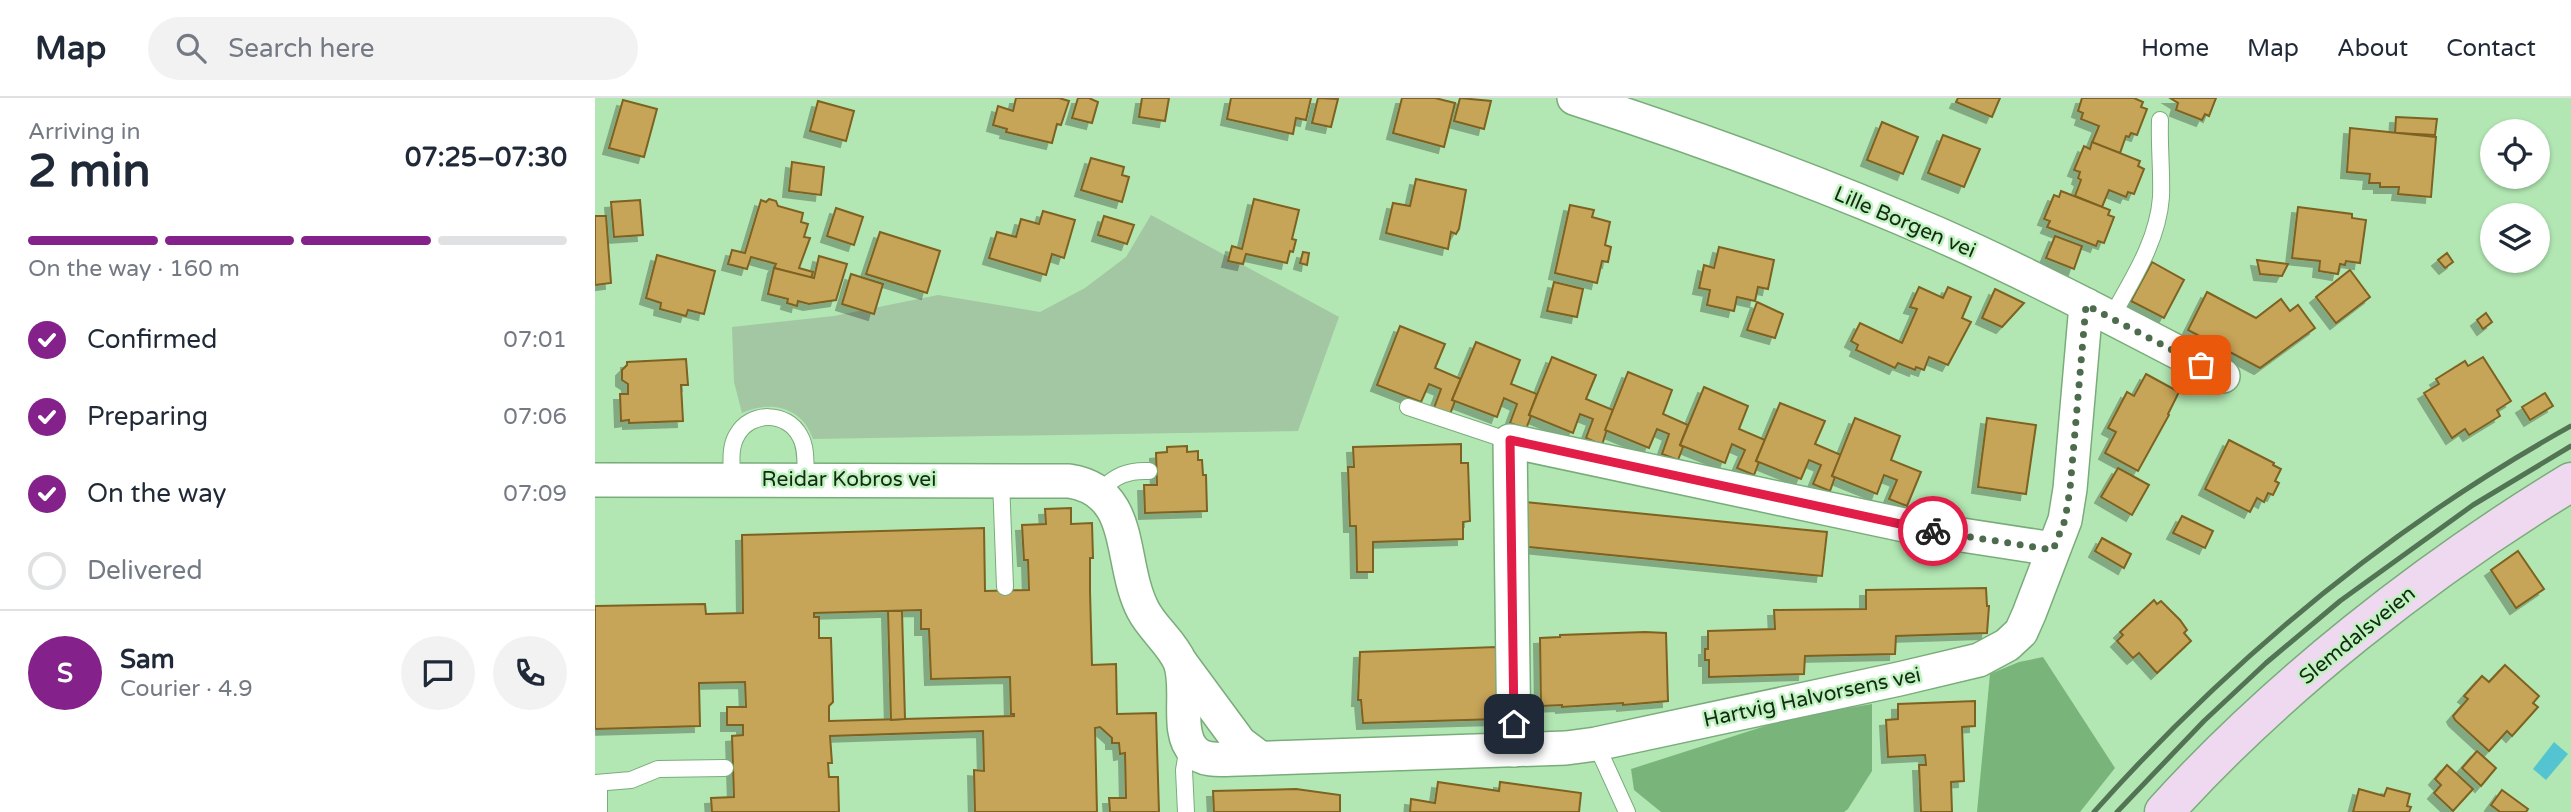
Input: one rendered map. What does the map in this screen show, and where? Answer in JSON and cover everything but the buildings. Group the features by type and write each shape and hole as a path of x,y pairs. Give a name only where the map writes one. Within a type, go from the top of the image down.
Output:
{"main road":[{"name":"Slemdalsveien","path":"2164,812 2223,749 2329,656 2437,571 2571,482"}],"street":[{"name":"Lille Borgen vei","path":"1574,98 1641,120 1881,210 1990,258 2224,376"},
{"name":"Hartvig Halvorsens vei","path":"1188,743 1194,752 1203,758 1542,750 1596,744 1899,680 1979,660 2007,645 2021,632 2065,520 2099,312"},
{"path":"1514,750 1510,440 1923,529 2053,550"},
{"name":"Reidar Kobros vei","path":"595,480 1069,481 1087,483 1100,491"},
{"path":"1100,491 1111,503 1120,528 1133,587 1143,611 1240,743 1260,758"},
{"path":"1179,661 1183,678 1188,743"}],"lane":[{"path":"2099,312 2147,251 2156,225 2161,199 2160,120"},
{"path":"1409,407 1510,440"},
{"path":"732,479 732,446 737,434 745,425 769,417 782,419 793,426 801,436 805,448 806,479"},
{"path":"1100,491 1124,472 1149,471"},
{"path":"1001,480 1005,587"},
{"path":"1186,812 1184,770 1188,743"},
{"path":"1596,744 1627,812"},
{"path":"599,812 597,783 631,780 658,769 725,768"}],"green space":[{"path":"1151,215 1339,317 1298,431 813,439 801,420 784,409 764,407 742,413 734,382 732,327 834,316 938,295 1040,312 1085,288 1126,257"},
{"path":"2043,657 2115,768 2080,812 1977,812 1990,674 2019,662"},
{"path":"1872,704 1872,771 1844,812 1661,812 1634,790 1631,769 1793,717"}],"water":[{"path":"2554,742 2568,754 2546,780 2533,769"}],"railway":[{"path":"2094,812 2201,701 2316,599 2440,507 2571,426"},
{"path":"2117,812 2204,721 2266,663 2340,601 2473,505 2571,446"}],"way so far":[{"path":"1933,531 2053,550 2065,520 2070,489 2086,305 2201,365"}],"route":[{"path":"1514,724 1510,440 1933,531"}]}
